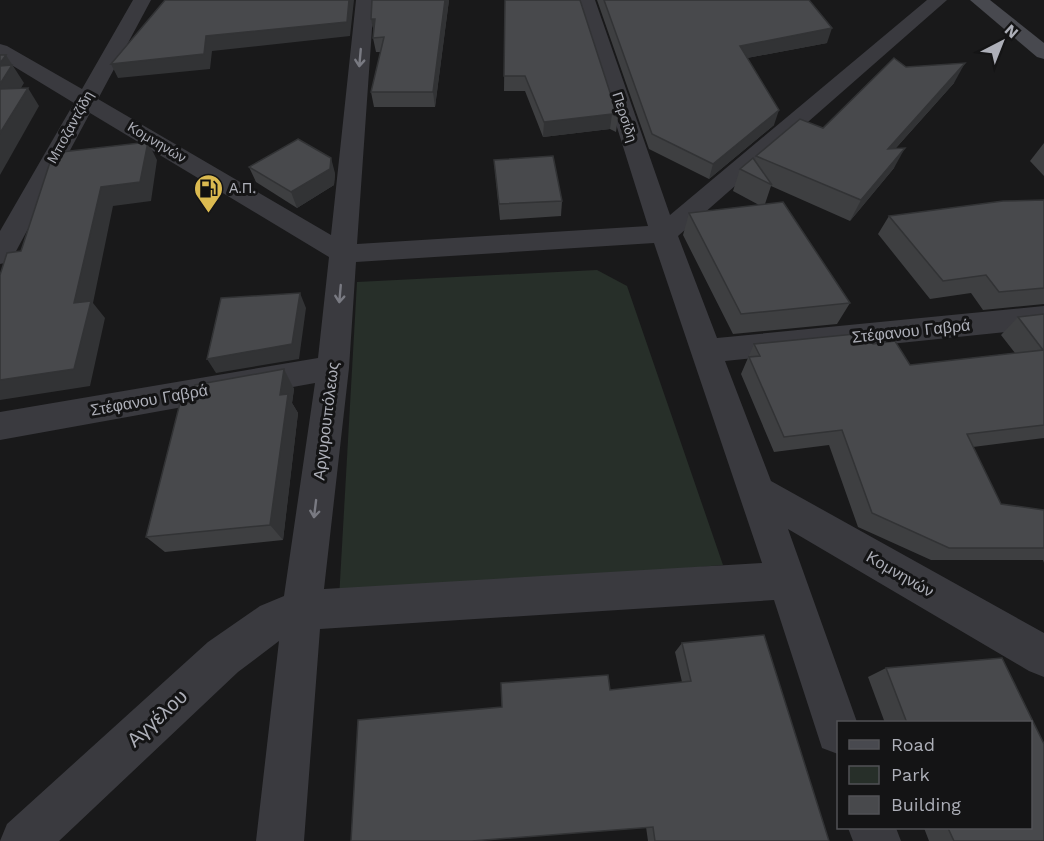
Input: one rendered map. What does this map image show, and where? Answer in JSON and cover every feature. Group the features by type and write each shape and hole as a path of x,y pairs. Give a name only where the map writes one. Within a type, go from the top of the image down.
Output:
{"street":[{"name":"Μποζαντζίδη","path":"0,255 141,0"},
{"name":"Αργυρουπόλεως","path":"280,841 302,610 333,368 365,0"},
{"name":"Περσίδη","path":"586,0 664,234 757,492 837,729"},
{"path":"344,254 664,234 938,0"},
{"path":"979,0 1044,53"},
{"name":"Κομνηνών","path":"0,50 344,254"},
{"name":"Στέφανου Γαβρά","path":"706,351 1044,317"},
{"name":"Στέφανου Γαβρά","path":"0,426 333,368"},
{"name":"Κομνηνών","path":"757,492 1044,656"},
{"name":"Αγγέλου","path":"24,841 223,657 274,620 302,610 785,580"}],"green space":[{"path":"597,270 627,286 723,565 339,599 357,282"}],"building":[{"path":"165,0 349,0 347,22 206,36 204,54 111,64"},
{"path":"372,0 445,0 433,92 371,92 384,37 373,38 375,19 371,19"},
{"path":"505,0 580,0 618,117 612,114 544,122 525,76 504,76"},
{"path":"604,0 809,0 832,28 740,46 779,110 713,164 652,134"},
{"path":"0,55 6,55 0,63"},
{"path":"894,58 906,67 965,63 888,149 905,148 861,200 756,156 800,119 823,128"},
{"path":"12,65 0,84 0,66"},
{"path":"28,88 0,133 0,89"},
{"path":"298,139 331,158 330,169 291,192 249,167"},
{"path":"148,142 140,182 101,187 74,303 91,301 74,369 0,380 0,275 7,253 21,251 53,153"},
{"path":"553,156 562,201 499,204 494,160"},
{"path":"753,158 772,185 740,169"},
{"path":"1044,200 1044,288 999,292 986,275 943,281 889,216 1003,201"},
{"path":"783,202 850,303 741,314 689,213"},
{"path":"300,293 292,344 207,359 221,298"},
{"path":"1044,314 1044,425 967,434 1001,504 1044,510 1044,548 949,548 872,513 842,430 784,437 749,357 760,356 754,344 865,333 873,344 895,341 910,365 1043,350 1018,317"},
{"path":"284,369 280,395 288,394 270,525 146,537 180,403 191,402 195,385"},
{"path":"764,635 829,841 655,841 653,827 472,841 351,841 358,720 502,707 501,683 608,675 610,690 691,681 682,643"},
{"path":"1002,658 1044,744 1044,841 954,841 948,829 1032,829 1032,721 906,721 886,668"}],"place":[{"name":"Α.Π.","path":"208,214"}]}
